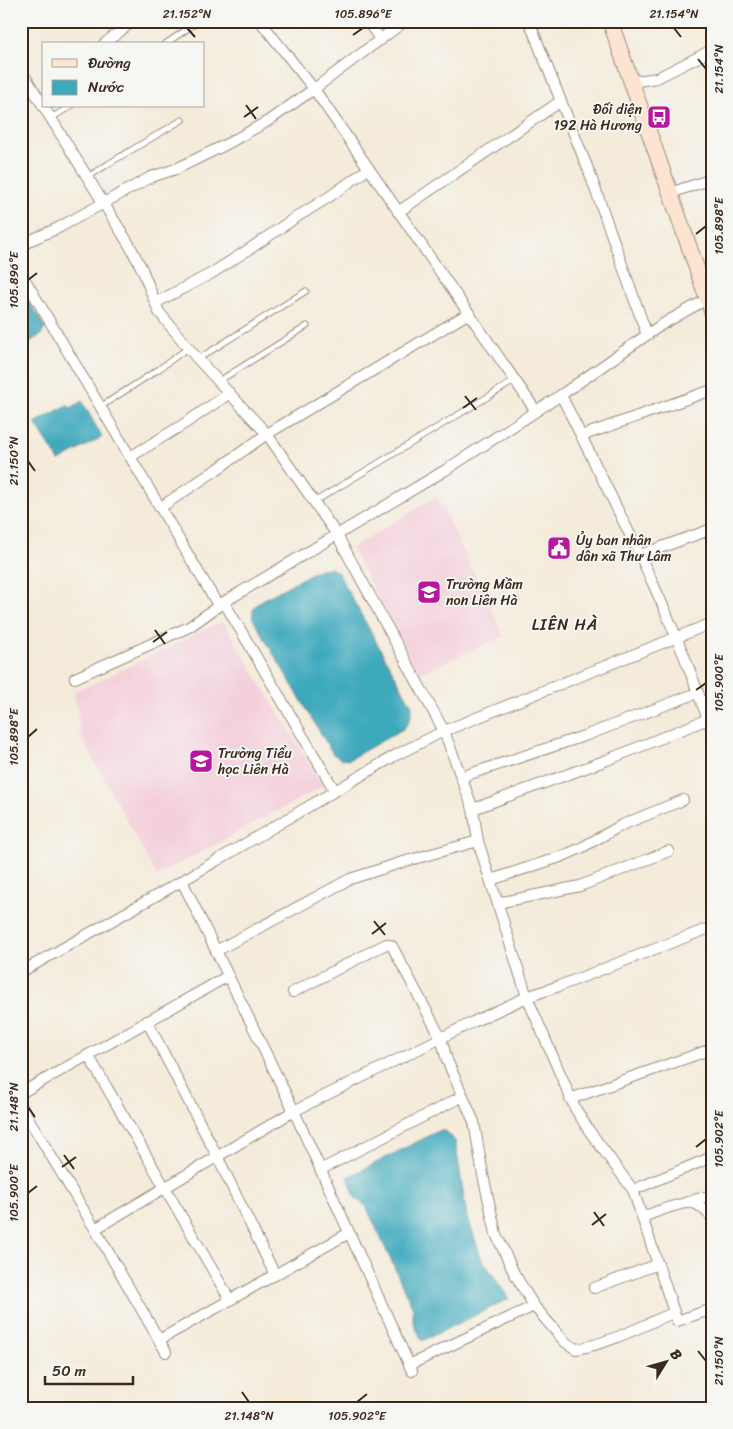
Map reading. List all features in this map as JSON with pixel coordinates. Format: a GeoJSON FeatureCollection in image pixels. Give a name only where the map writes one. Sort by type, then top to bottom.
{"type":"FeatureCollection","features":[{"type":"Feature","properties":{"kind":"main road"},"geometry":{"type":"LineString","coordinates":[[610,21],[709,306]]}},
{"type":"Feature","properties":{"kind":"street"},"geometry":{"type":"LineString","coordinates":[[107,42],[133,21]]}},
{"type":"Feature","properties":{"kind":"street"},"geometry":{"type":"LineString","coordinates":[[260,21],[314,89],[536,411]]}},
{"type":"Feature","properties":{"kind":"street"},"geometry":{"type":"LineString","coordinates":[[367,21],[380,40]]}},
{"type":"Feature","properties":{"kind":"street"},"geometry":{"type":"LineString","coordinates":[[21,246],[151,178],[227,144],[268,121],[405,21]]}},
{"type":"Feature","properties":{"kind":"street"},"geometry":{"type":"LineString","coordinates":[[529,21],[590,174],[647,335]]}},
{"type":"Feature","properties":{"kind":"street"},"geometry":{"type":"LineString","coordinates":[[630,82],[657,78],[712,50]]}},
{"type":"Feature","properties":{"kind":"street"},"geometry":{"type":"LineString","coordinates":[[21,70],[42,104]]}},
{"type":"Feature","properties":{"kind":"street"},"geometry":{"type":"LineString","coordinates":[[398,212],[561,101]]}},
{"type":"Feature","properties":{"kind":"street"},"geometry":{"type":"LineString","coordinates":[[45,108],[104,202],[142,269],[159,312],[198,360],[267,434],[337,535],[444,731],[473,809],[478,841],[527,997],[570,1099],[588,1130],[633,1190],[677,1321],[712,1309]]}},
{"type":"Feature","properties":{"kind":"street"},"geometry":{"type":"LineString","coordinates":[[155,303],[212,273],[329,197],[368,169]]}},
{"type":"Feature","properties":{"kind":"street"},"geometry":{"type":"LineString","coordinates":[[670,193],[712,179]]}},
{"type":"Feature","properties":{"kind":"street"},"geometry":{"type":"LineString","coordinates":[[21,273],[160,507],[221,603],[335,791]]}},
{"type":"Feature","properties":{"kind":"street"},"geometry":{"type":"LineString","coordinates":[[75,678],[188,626],[221,603],[444,471],[561,395],[661,325],[709,306]]}},
{"type":"Feature","properties":{"kind":"street"},"geometry":{"type":"LineString","coordinates":[[160,507],[267,434],[469,313]]}},
{"type":"Feature","properties":{"kind":"street"},"geometry":{"type":"LineString","coordinates":[[581,436],[712,390]]}},
{"type":"Feature","properties":{"kind":"street"},"geometry":{"type":"LineString","coordinates":[[130,456],[184,424],[230,393]]}},
{"type":"Feature","properties":{"kind":"street"},"geometry":{"type":"LineString","coordinates":[[561,395],[640,555],[676,636],[712,730]]}},
{"type":"Feature","properties":{"kind":"street"},"geometry":{"type":"LineString","coordinates":[[640,555],[712,529]]}},
{"type":"Feature","properties":{"kind":"street"},"geometry":{"type":"LineString","coordinates":[[21,972],[182,881],[396,755],[444,731],[712,623]]}},
{"type":"Feature","properties":{"kind":"street"},"geometry":{"type":"LineString","coordinates":[[461,777],[587,735],[697,693]]}},
{"type":"Feature","properties":{"kind":"street"},"geometry":{"type":"LineString","coordinates":[[473,809],[607,760],[708,719]]}},
{"type":"Feature","properties":{"kind":"street"},"geometry":{"type":"LineString","coordinates":[[491,880],[569,853],[622,825],[683,800]]}},
{"type":"Feature","properties":{"kind":"street"},"geometry":{"type":"LineString","coordinates":[[216,951],[350,879],[478,841]]}},
{"type":"Feature","properties":{"kind":"street"},"geometry":{"type":"LineString","coordinates":[[498,904],[580,886],[669,851]]}},
{"type":"Feature","properties":{"kind":"street"},"geometry":{"type":"LineString","coordinates":[[182,881],[294,1111],[411,1368],[534,1306]]}},
{"type":"Feature","properties":{"kind":"street"},"geometry":{"type":"LineString","coordinates":[[95,1229],[294,1111],[441,1038],[527,997],[712,927]]}},
{"type":"Feature","properties":{"kind":"street"},"geometry":{"type":"LineString","coordinates":[[293,992],[389,944],[441,1038],[447,1060],[474,1122],[496,1234],[514,1273],[534,1306],[565,1342],[576,1349],[592,1346],[621,1336],[673,1312]]}},
{"type":"Feature","properties":{"kind":"street"},"geometry":{"type":"LineString","coordinates":[[21,1093],[228,976]]}},
{"type":"Feature","properties":{"kind":"street"},"geometry":{"type":"LineString","coordinates":[[147,1021],[217,1156],[275,1275]]}},
{"type":"Feature","properties":{"kind":"street"},"geometry":{"type":"LineString","coordinates":[[570,1099],[712,1049]]}},
{"type":"Feature","properties":{"kind":"street"},"geometry":{"type":"LineString","coordinates":[[88,1054],[230,1300]]}},
{"type":"Feature","properties":{"kind":"street"},"geometry":{"type":"LineString","coordinates":[[320,1170],[463,1096]]}},
{"type":"Feature","properties":{"kind":"street"},"geometry":{"type":"LineString","coordinates":[[21,1106],[166,1352]]}},
{"type":"Feature","properties":{"kind":"street"},"geometry":{"type":"LineString","coordinates":[[633,1190],[712,1157]]}},
{"type":"Feature","properties":{"kind":"street"},"geometry":{"type":"LineString","coordinates":[[643,1217],[712,1195]]}},
{"type":"Feature","properties":{"kind":"street"},"geometry":{"type":"LineString","coordinates":[[684,1204],[692,1203],[700,1206],[712,1218]]}},
{"type":"Feature","properties":{"kind":"street"},"geometry":{"type":"LineString","coordinates":[[159,1340],[350,1233]]}},
{"type":"Feature","properties":{"kind":"street"},"geometry":{"type":"LineString","coordinates":[[594,1288],[658,1264]]}},
{"type":"Feature","properties":{"kind":"lane"},"geometry":{"type":"LineString","coordinates":[[168,42],[199,21]]}},
{"type":"Feature","properties":{"kind":"lane"},"geometry":{"type":"LineString","coordinates":[[51,118],[68,108]]}},
{"type":"Feature","properties":{"kind":"lane"},"geometry":{"type":"LineString","coordinates":[[88,178],[182,120]]}},
{"type":"Feature","properties":{"kind":"lane"},"geometry":{"type":"LineString","coordinates":[[198,360],[306,291]]}},
{"type":"Feature","properties":{"kind":"lane"},"geometry":{"type":"LineString","coordinates":[[218,381],[307,326]]}},
{"type":"Feature","properties":{"kind":"lane"},"geometry":{"type":"LineString","coordinates":[[100,406],[159,369],[188,348]]}},
{"type":"Feature","properties":{"kind":"lane"},"geometry":{"type":"LineString","coordinates":[[314,502],[514,380]]}},
{"type":"Feature","properties":{"kind":"shaded area","name":"Trường Mầm non Liên Hà"},"geometry":{"type":"Polygon","coordinates":[[[437,496],[504,636],[419,674],[351,548],[437,496]]]}},
{"type":"Feature","properties":{"kind":"shaded area","name":"Trường Tiểu học Liên Hà"},"geometry":{"type":"Polygon","coordinates":[[[223,621],[323,786],[157,876],[81,736],[74,691],[97,682],[223,621]]]}},
{"type":"Feature","properties":{"kind":"water"},"geometry":{"type":"Polygon","coordinates":[[[21,286],[45,328],[41,335],[21,347],[21,286]]]}},
{"type":"Feature","properties":{"kind":"water"},"geometry":{"type":"Polygon","coordinates":[[[82,401],[102,437],[59,461],[35,423],[67,405],[71,408],[82,401]]]}},
{"type":"Feature","properties":{"kind":"water"},"geometry":{"type":"Polygon","coordinates":[[[331,568],[338,573],[412,706],[410,719],[403,729],[348,760],[341,759],[333,754],[253,619],[253,610],[259,602],[319,569],[331,568]]]}},
{"type":"Feature","properties":{"kind":"water"},"geometry":{"type":"Polygon","coordinates":[[[440,1130],[447,1132],[455,1141],[467,1215],[481,1257],[509,1299],[422,1341],[413,1321],[413,1308],[366,1206],[355,1198],[348,1177],[440,1130]]]}},
{"type":"Feature","properties":{"kind":"place","name":"Đối diện 192 Hà Hương"},"geometry":{"type":"Point","coordinates":[659,117]}},
{"type":"Feature","properties":{"kind":"place","name":"Ủy ban nhân dân xã Thư Lâm"},"geometry":{"type":"Point","coordinates":[559,548]}},
{"type":"Feature","properties":{"kind":"place","name":"Trường Mầm non Liên Hà"},"geometry":{"type":"Point","coordinates":[429,592]}},
{"type":"Feature","properties":{"kind":"place","name":"Trường Tiểu học Liên Hà"},"geometry":{"type":"Point","coordinates":[201,761]}},
{"type":"Feature","properties":{"kind":"district","name":"LIÊN HÀ"},"geometry":{"type":"Point","coordinates":[565,624]}}]}
